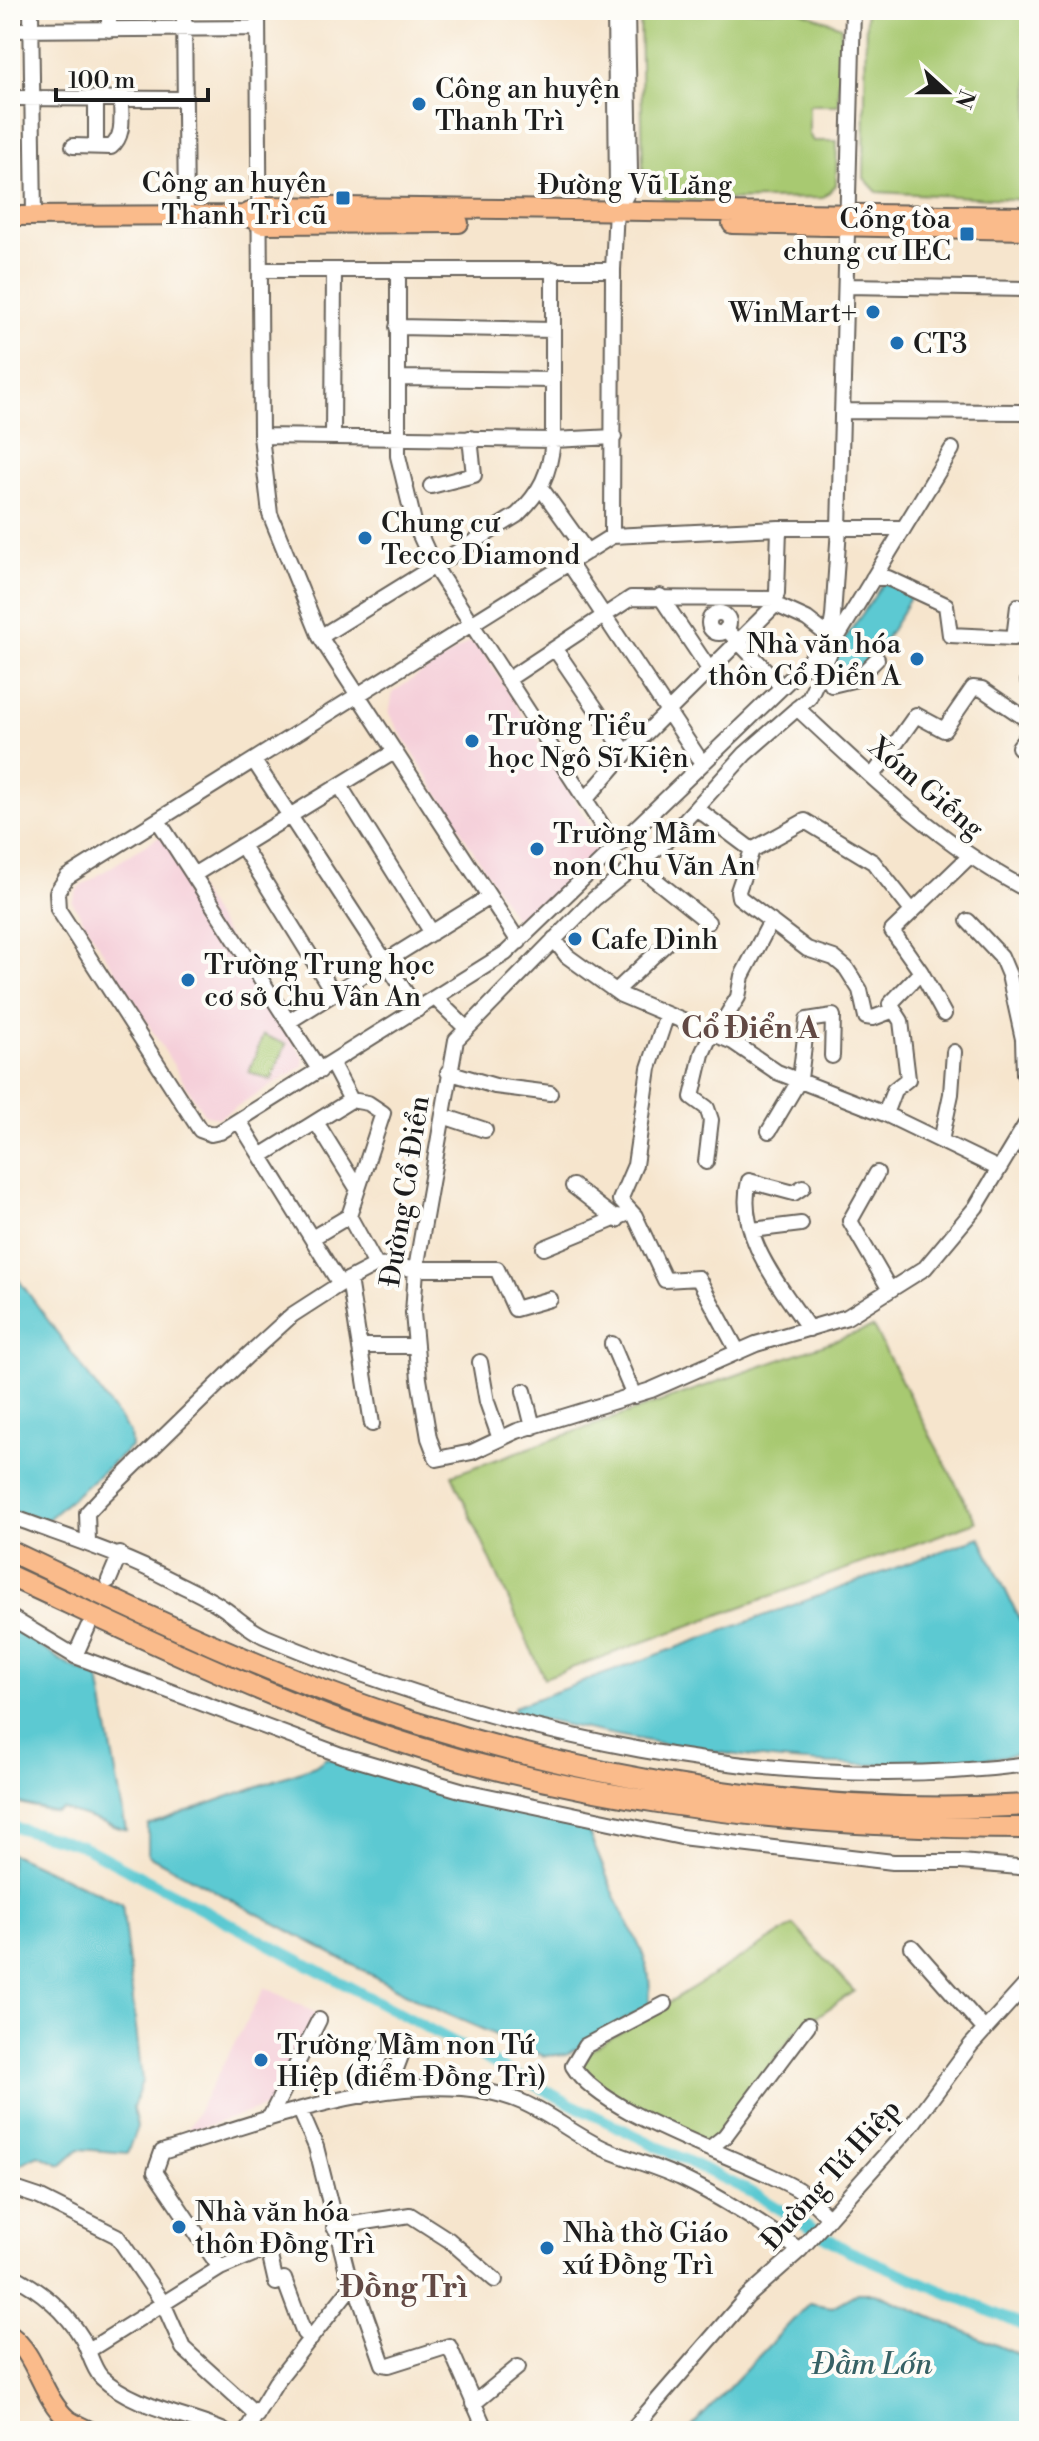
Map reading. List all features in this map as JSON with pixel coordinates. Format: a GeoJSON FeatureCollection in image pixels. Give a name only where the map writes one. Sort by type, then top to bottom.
{"type":"FeatureCollection","features":[{"type":"Feature","properties":{"kind":"highway"},"geometry":{"type":"LineString","coordinates":[[10,1551],[334,1694],[504,1749],[662,1782],[792,1799],[937,1806],[1029,1805]]}},
{"type":"Feature","properties":{"kind":"highway"},"geometry":{"type":"LineString","coordinates":[[10,1576],[324,1715],[493,1769],[640,1801],[760,1818],[896,1827],[1029,1828]]}},
{"type":"Feature","properties":{"kind":"main road","name":"Đường Vũ Lăng"},"geometry":{"type":"LineString","coordinates":[[10,216],[1029,216]]}},
{"type":"Feature","properties":{"kind":"main road","name":"Đường Vũ Lăng"},"geometry":{"type":"LineString","coordinates":[[847,218],[1029,230]]}},
{"type":"Feature","properties":{"kind":"main road"},"geometry":{"type":"LineString","coordinates":[[10,2335],[21,2343],[49,2396],[67,2419],[90,2431]]}},
{"type":"Feature","properties":{"kind":"street"},"geometry":{"type":"LineString","coordinates":[[31,10],[34,215]]}},
{"type":"Feature","properties":{"kind":"street"},"geometry":{"type":"LineString","coordinates":[[109,10],[109,30]]}},
{"type":"Feature","properties":{"kind":"street"},"geometry":{"type":"LineString","coordinates":[[184,10],[186,216]]}},
{"type":"Feature","properties":{"kind":"street"},"geometry":{"type":"LineString","coordinates":[[258,10],[262,215],[261,436],[270,514],[320,637],[519,942]]}},
{"type":"Feature","properties":{"kind":"street"},"geometry":{"type":"LineString","coordinates":[[612,536],[613,270],[623,21],[615,10]]}},
{"type":"Feature","properties":{"kind":"street"},"geometry":{"type":"LineString","coordinates":[[853,10],[839,528],[832,638],[519,942],[326,1068],[239,1121],[211,1134],[200,1130],[58,909],[57,892],[67,877],[612,536],[779,528],[839,528],[903,528]]}},
{"type":"Feature","properties":{"kind":"street"},"geometry":{"type":"LineString","coordinates":[[10,30],[258,28]]}},
{"type":"Feature","properties":{"kind":"street"},"geometry":{"type":"LineString","coordinates":[[10,98],[184,99]]}},
{"type":"Feature","properties":{"kind":"street"},"geometry":{"type":"LineString","coordinates":[[96,99],[96,147]]}},
{"type":"Feature","properties":{"kind":"street"},"geometry":{"type":"LineString","coordinates":[[73,146],[111,147],[119,138],[121,99]]}},
{"type":"Feature","properties":{"kind":"street"},"geometry":{"type":"LineString","coordinates":[[320,637],[517,515],[541,488],[550,463],[553,440],[553,269]]}},
{"type":"Feature","properties":{"kind":"street"},"geometry":{"type":"LineString","coordinates":[[260,270],[613,270]]}},
{"type":"Feature","properties":{"kind":"street"},"geometry":{"type":"LineString","coordinates":[[333,437],[334,270]]}},
{"type":"Feature","properties":{"kind":"street"},"geometry":{"type":"LineString","coordinates":[[398,271],[398,437],[403,487],[414,522],[434,566],[616,847]]}},
{"type":"Feature","properties":{"kind":"street"},"geometry":{"type":"LineString","coordinates":[[846,286],[1029,289]]}},
{"type":"Feature","properties":{"kind":"street"},"geometry":{"type":"LineString","coordinates":[[397,327],[553,330]]}},
{"type":"Feature","properties":{"kind":"street"},"geometry":{"type":"LineString","coordinates":[[399,378],[553,380]]}},
{"type":"Feature","properties":{"kind":"street"},"geometry":{"type":"LineString","coordinates":[[842,411],[1029,412]]}},
{"type":"Feature","properties":{"kind":"street"},"geometry":{"type":"LineString","coordinates":[[261,436],[553,440],[614,437]]}},
{"type":"Feature","properties":{"kind":"street"},"geometry":{"type":"LineString","coordinates":[[431,486],[474,475],[470,438]]}},
{"type":"Feature","properties":{"kind":"street","name":"Đường Cổ Điển"},"geometry":{"type":"LineString","coordinates":[[952,449],[873,578],[832,638],[809,698],[745,754],[655,850],[594,899],[456,1040],[416,1269],[413,1313],[429,1438],[437,1459],[472,1452],[533,1427],[634,1396],[738,1352],[847,1317],[925,1268],[976,1207],[1029,1119]]}},
{"type":"Feature","properties":{"kind":"street"},"geometry":{"type":"LineString","coordinates":[[541,488],[587,552]]}},
{"type":"Feature","properties":{"kind":"street"},"geometry":{"type":"LineString","coordinates":[[586,799],[626,753],[764,620],[775,602],[779,528]]}},
{"type":"Feature","properties":{"kind":"street"},"geometry":{"type":"LineString","coordinates":[[569,563],[667,715],[702,763]]}},
{"type":"Feature","properties":{"kind":"street"},"geometry":{"type":"LineString","coordinates":[[873,578],[888,578],[946,605],[950,635],[1014,638],[1018,606]]}},
{"type":"Feature","properties":{"kind":"street"},"geometry":{"type":"LineString","coordinates":[[660,596],[711,672]]}},
{"type":"Feature","properties":{"kind":"street"},"geometry":{"type":"LineString","coordinates":[[507,680],[631,598],[719,596],[775,602],[832,638]]}},
{"type":"Feature","properties":{"kind":"street"},"geometry":{"type":"LineString","coordinates":[[718,613],[719,596]]}},
{"type":"Feature","properties":{"kind":"street"},"geometry":{"type":"LineString","coordinates":[[710,628],[710,618],[718,613]]}},
{"type":"Feature","properties":{"kind":"street"},"geometry":{"type":"LineString","coordinates":[[718,613],[728,620],[726,629]]}},
{"type":"Feature","properties":{"kind":"street"},"geometry":{"type":"LineString","coordinates":[[689,639],[710,628]]}},
{"type":"Feature","properties":{"kind":"street"},"geometry":{"type":"LineString","coordinates":[[710,628],[716,632],[726,629]]}},
{"type":"Feature","properties":{"kind":"street"},"geometry":{"type":"LineString","coordinates":[[726,629],[782,687]]}},
{"type":"Feature","properties":{"kind":"street"},"geometry":{"type":"LineString","coordinates":[[555,649],[626,753]]}},
{"type":"Feature","properties":{"kind":"street"},"geometry":{"type":"LineString","coordinates":[[822,669],[832,685],[857,679],[877,659]]}},
{"type":"Feature","properties":{"kind":"street"},"geometry":{"type":"LineString","coordinates":[[872,777],[916,715],[944,730],[973,688],[982,689],[1029,721]]}},
{"type":"Feature","properties":{"kind":"street","name":"Xóm Giếng"},"geometry":{"type":"LineString","coordinates":[[797,708],[872,777],[969,857],[1020,886],[1029,876]]}},
{"type":"Feature","properties":{"kind":"street"},"geometry":{"type":"LineString","coordinates":[[1029,734],[1019,747],[1029,756]]}},
{"type":"Feature","properties":{"kind":"street"},"geometry":{"type":"LineString","coordinates":[[195,874],[394,752]]}},
{"type":"Feature","properties":{"kind":"street"},"geometry":{"type":"LineString","coordinates":[[254,761],[417,1010]]}},
{"type":"Feature","properties":{"kind":"street"},"geometry":{"type":"LineString","coordinates":[[340,786],[432,933]]}},
{"type":"Feature","properties":{"kind":"street"},"geometry":{"type":"LineString","coordinates":[[696,808],[752,850]]}},
{"type":"Feature","properties":{"kind":"street"},"geometry":{"type":"LineString","coordinates":[[894,1010],[866,1017],[860,990],[846,968],[834,958],[807,949],[739,897],[752,850],[805,821],[873,862],[912,911]]}},
{"type":"Feature","properties":{"kind":"street"},"geometry":{"type":"LineString","coordinates":[[159,822],[288,1022],[351,1100],[368,1103],[383,1113],[384,1118],[349,1216],[312,1238]]}},
{"type":"Feature","properties":{"kind":"street"},"geometry":{"type":"LineString","coordinates":[[634,829],[655,850]]}},
{"type":"Feature","properties":{"kind":"street"},"geometry":{"type":"LineString","coordinates":[[243,847],[334,994]]}},
{"type":"Feature","properties":{"kind":"street"},"geometry":{"type":"LineString","coordinates":[[944,1014],[921,972],[892,931],[969,857]]}},
{"type":"Feature","properties":{"kind":"street"},"geometry":{"type":"LineString","coordinates":[[637,865],[708,922]]}},
{"type":"Feature","properties":{"kind":"street"},"geometry":{"type":"LineString","coordinates":[[288,1022],[489,897]]}},
{"type":"Feature","properties":{"kind":"street"},"geometry":{"type":"LineString","coordinates":[[706,1162],[711,1120],[707,1108],[692,1097],[702,1054],[738,997],[742,976],[771,921]]}},
{"type":"Feature","properties":{"kind":"street"},"geometry":{"type":"LineString","coordinates":[[968,921],[1001,956],[1009,975],[1023,1039],[1024,1074],[1029,1085]]}},
{"type":"Feature","properties":{"kind":"street"},"geometry":{"type":"LineString","coordinates":[[616,991],[673,937]]}},
{"type":"Feature","properties":{"kind":"street"},"geometry":{"type":"LineString","coordinates":[[554,939],[567,956],[616,991],[666,1017],[733,1042],[777,1072],[885,1114],[999,1169]]}},
{"type":"Feature","properties":{"kind":"street"},"geometry":{"type":"LineString","coordinates":[[885,1114],[894,1090],[908,1079],[901,1021],[890,1004],[893,997],[921,972]]}},
{"type":"Feature","properties":{"kind":"street"},"geometry":{"type":"LineString","coordinates":[[435,998],[467,1029]]}},
{"type":"Feature","properties":{"kind":"street"},"geometry":{"type":"LineString","coordinates":[[769,1131],[800,1079],[807,1020],[833,1016],[832,1056]]}},
{"type":"Feature","properties":{"kind":"street"},"geometry":{"type":"LineString","coordinates":[[623,1217],[620,1200],[635,1165],[649,1068],[666,1017]]}},
{"type":"Feature","properties":{"kind":"street"},"geometry":{"type":"LineString","coordinates":[[941,1141],[951,1094],[954,1052]]}},
{"type":"Feature","properties":{"kind":"street"},"geometry":{"type":"LineString","coordinates":[[448,1072],[495,1086],[550,1093]]}},
{"type":"Feature","properties":{"kind":"street"},"geometry":{"type":"LineString","coordinates":[[261,1156],[351,1100]]}},
{"type":"Feature","properties":{"kind":"street"},"geometry":{"type":"LineString","coordinates":[[443,1116],[485,1130]]}},
{"type":"Feature","properties":{"kind":"street"},"geometry":{"type":"LineString","coordinates":[[239,1121],[312,1238],[344,1281],[361,1346],[372,1424]]}},
{"type":"Feature","properties":{"kind":"street"},"geometry":{"type":"LineString","coordinates":[[316,1122],[357,1188]]}},
{"type":"Feature","properties":{"kind":"street"},"geometry":{"type":"LineString","coordinates":[[877,1173],[850,1221],[890,1290]]}},
{"type":"Feature","properties":{"kind":"street"},"geometry":{"type":"LineString","coordinates":[[803,1187],[794,1193],[749,1181],[746,1191],[755,1245],[809,1329]]}},
{"type":"Feature","properties":{"kind":"street"},"geometry":{"type":"LineString","coordinates":[[573,1186],[623,1217]]}},
{"type":"Feature","properties":{"kind":"street"},"geometry":{"type":"LineString","coordinates":[[349,1216],[376,1265]]}},
{"type":"Feature","properties":{"kind":"street"},"geometry":{"type":"LineString","coordinates":[[544,1248],[623,1217],[635,1216],[665,1280],[698,1278],[738,1352]]}},
{"type":"Feature","properties":{"kind":"street"},"geometry":{"type":"LineString","coordinates":[[752,1230],[801,1224]]}},
{"type":"Feature","properties":{"kind":"street"},"geometry":{"type":"LineString","coordinates":[[88,1541],[87,1513],[101,1498],[292,1315],[344,1281],[376,1265],[416,1269],[497,1269],[515,1309],[550,1299]]}},
{"type":"Feature","properties":{"kind":"street"},"geometry":{"type":"LineString","coordinates":[[612,1344],[634,1396]]}},
{"type":"Feature","properties":{"kind":"street"},"geometry":{"type":"LineString","coordinates":[[361,1346],[416,1346]]}},
{"type":"Feature","properties":{"kind":"street"},"geometry":{"type":"LineString","coordinates":[[480,1362],[487,1402],[500,1439]]}},
{"type":"Feature","properties":{"kind":"street"},"geometry":{"type":"LineString","coordinates":[[524,1391],[533,1427]]}},
{"type":"Feature","properties":{"kind":"street"},"geometry":{"type":"LineString","coordinates":[[10,1516],[120,1554],[223,1607],[261,1635],[289,1647],[373,1680],[472,1711],[690,1758],[878,1772],[980,1771],[1029,1764]]}},
{"type":"Feature","properties":{"kind":"street"},"geometry":{"type":"LineString","coordinates":[[109,1580],[120,1554]]}},
{"type":"Feature","properties":{"kind":"street"},"geometry":{"type":"LineString","coordinates":[[10,1617],[75,1656],[341,1755],[464,1791],[681,1837],[893,1862],[961,1862],[1029,1868]]}},
{"type":"Feature","properties":{"kind":"street"},"geometry":{"type":"LineString","coordinates":[[75,1656],[88,1627]]}},
{"type":"Feature","properties":{"kind":"street"},"geometry":{"type":"LineString","coordinates":[[912,1947],[985,2030]]}},
{"type":"Feature","properties":{"kind":"street","name":"Đường Tứ Hiệp"},"geometry":{"type":"LineString","coordinates":[[631,2431],[747,2297],[803,2248],[911,2126],[985,2030],[1029,1981]]}},
{"type":"Feature","properties":{"kind":"street"},"geometry":{"type":"LineString","coordinates":[[665,2004],[585,2046],[573,2066],[580,2077],[610,2100],[798,2190],[825,2222]]}},
{"type":"Feature","properties":{"kind":"street"},"geometry":{"type":"LineString","coordinates":[[269,2119],[319,2020]]}},
{"type":"Feature","properties":{"kind":"street"},"geometry":{"type":"LineString","coordinates":[[710,2148],[725,2136],[808,2025]]}},
{"type":"Feature","properties":{"kind":"street"},"geometry":{"type":"LineString","coordinates":[[388,2090],[405,2045]]}},
{"type":"Feature","properties":{"kind":"street"},"geometry":{"type":"LineString","coordinates":[[362,2096],[383,2048]]}},
{"type":"Feature","properties":{"kind":"street"},"geometry":{"type":"LineString","coordinates":[[220,2268],[155,2172],[162,2152],[300,2110],[388,2090],[471,2088],[523,2102],[608,2151],[678,2177],[726,2201],[803,2248]]}},
{"type":"Feature","properties":{"kind":"street"},"geometry":{"type":"LineString","coordinates":[[300,2110],[316,2147],[351,2287],[358,2293],[383,2364],[389,2365],[449,2346],[486,2431]]}},
{"type":"Feature","properties":{"kind":"street"},"geometry":{"type":"LineString","coordinates":[[12,2188],[39,2197],[117,2236],[163,2303],[183,2348],[257,2415]]}},
{"type":"Feature","properties":{"kind":"street"},"geometry":{"type":"LineString","coordinates":[[334,2227],[410,2215],[449,2240],[495,2280]]}},
{"type":"Feature","properties":{"kind":"street"},"geometry":{"type":"LineString","coordinates":[[89,2350],[220,2268],[268,2248],[276,2283],[284,2279],[304,2333],[311,2339]]}},
{"type":"Feature","properties":{"kind":"street"},"geometry":{"type":"LineString","coordinates":[[10,2274],[38,2289],[80,2334],[97,2373],[113,2387],[224,2431]]}},
{"type":"Feature","properties":{"kind":"street"},"geometry":{"type":"LineString","coordinates":[[246,2431],[276,2382],[351,2287]]}},
{"type":"Feature","properties":{"kind":"street"},"geometry":{"type":"LineString","coordinates":[[473,2404],[518,2367]]}},
{"type":"Feature","properties":{"kind":"shaded area"},"geometry":{"type":"Polygon","coordinates":[[[469,642],[480,646],[602,845],[601,852],[526,922],[517,922],[389,714],[393,692],[469,642]]]}},
{"type":"Feature","properties":{"kind":"shaded area","name":"Trường Trung học cơ sở Chu Vân An"},"geometry":{"type":"Polygon","coordinates":[[[158,837],[167,840],[304,1058],[303,1066],[218,1118],[204,1114],[72,902],[78,888],[158,837]]]}},
{"type":"Feature","properties":{"kind":"shaded area","name":"Trường Mầm non Tứ Hiệp (điểm Đồng Trì)"},"geometry":{"type":"Polygon","coordinates":[[[265,1987],[321,2016],[273,2104],[186,2133],[265,1987]]]}},
{"type":"Feature","properties":{"kind":"green space"},"geometry":{"type":"Polygon","coordinates":[[[640,10],[797,10],[841,26],[838,105],[809,105],[809,134],[813,141],[837,141],[836,185],[823,198],[666,201],[643,176],[640,10]]]}},
{"type":"Feature","properties":{"kind":"green space"},"geometry":{"type":"Polygon","coordinates":[[[866,10],[1029,10],[1029,200],[877,192],[864,178],[866,10]]]}},
{"type":"Feature","properties":{"kind":"green space"},"geometry":{"type":"Polygon","coordinates":[[[263,1035],[286,1044],[271,1080],[249,1072],[263,1035]]]}},
{"type":"Feature","properties":{"kind":"green space"},"geometry":{"type":"Polygon","coordinates":[[[873,1327],[976,1522],[544,1678],[452,1475],[873,1327]]]}},
{"type":"Feature","properties":{"kind":"green space"},"geometry":{"type":"Polygon","coordinates":[[[794,1925],[854,1991],[796,2031],[724,2129],[707,2143],[588,2081],[577,2066],[587,2053],[794,1925]]]}},
{"type":"Feature","properties":{"kind":"water"},"geometry":{"type":"Polygon","coordinates":[[[883,583],[913,593],[874,654],[864,665],[842,675],[833,660],[883,583]]]}},
{"type":"Feature","properties":{"kind":"water"},"geometry":{"type":"Polygon","coordinates":[[[10,1268],[130,1433],[131,1447],[47,1520],[10,1511],[10,1268]]]}},
{"type":"Feature","properties":{"kind":"water"},"geometry":{"type":"Polygon","coordinates":[[[980,1537],[1029,1639],[1029,1752],[964,1761],[900,1765],[835,1764],[705,1751],[514,1714],[514,1707],[980,1537]]]}},
{"type":"Feature","properties":{"kind":"water"},"geometry":{"type":"Polygon","coordinates":[[[10,1627],[70,1666],[99,1678],[126,1830],[62,1809],[56,1812],[10,1801],[10,1627]]]}},
{"type":"Feature","properties":{"kind":"water"},"geometry":{"type":"Polygon","coordinates":[[[326,1758],[442,1795],[587,1829],[642,1952],[649,1976],[649,2005],[567,2054],[544,2056],[429,2006],[148,1855],[148,1825],[315,1766],[326,1758]]]}},
{"type":"Feature","properties":{"kind":"water"},"geometry":{"type":"Polygon","coordinates":[[[10,1853],[122,1904],[142,2081],[133,2108],[137,2127],[127,2153],[79,2149],[61,2165],[38,2155],[10,2169],[10,1853]]]}},
{"type":"Feature","properties":{"kind":"water","name":"Đầm Lớn"},"geometry":{"type":"Polygon","coordinates":[[[857,2293],[875,2293],[1029,2359],[1029,2431],[688,2431],[809,2303],[832,2307],[857,2293]]]}},
{"type":"Feature","properties":{"kind":"waterway"},"geometry":{"type":"LineString","coordinates":[[10,1826],[81,1845],[575,2106],[755,2194],[847,2250],[1029,2328]]}},
{"type":"Feature","properties":{"kind":"place","name":"Công an huyện Thanh Trì"},"geometry":{"type":"Point","coordinates":[419,104]}},
{"type":"Feature","properties":{"kind":"place","name":"Công an huyên Thanh Trì cũ"},"geometry":{"type":"Point","coordinates":[343,198]}},
{"type":"Feature","properties":{"kind":"place","name":"Cổng tòa chung cư IEC"},"geometry":{"type":"Point","coordinates":[967,234]}},
{"type":"Feature","properties":{"kind":"place","name":"WinMart+"},"geometry":{"type":"Point","coordinates":[873,312]}},
{"type":"Feature","properties":{"kind":"place","name":"CT3"},"geometry":{"type":"Point","coordinates":[897,343]}},
{"type":"Feature","properties":{"kind":"place","name":"Chung cư Tecco Diamond"},"geometry":{"type":"Point","coordinates":[365,538]}},
{"type":"Feature","properties":{"kind":"place","name":"Nhà văn hóa thôn Cổ Điển A"},"geometry":{"type":"Point","coordinates":[917,659]}},
{"type":"Feature","properties":{"kind":"place","name":"Trường Tiểu học Ngô Sĩ Kiện"},"geometry":{"type":"Point","coordinates":[472,741]}},
{"type":"Feature","properties":{"kind":"place","name":"Trường Mầm non Chu Văn An"},"geometry":{"type":"Point","coordinates":[537,849]}},
{"type":"Feature","properties":{"kind":"place","name":"Cafe Dinh"},"geometry":{"type":"Point","coordinates":[575,939]}},
{"type":"Feature","properties":{"kind":"place","name":"Trường Trung học cơ sở Chu Vân An"},"geometry":{"type":"Point","coordinates":[188,980]}},
{"type":"Feature","properties":{"kind":"place","name":"Trường Mầm non Tứ Hiệp (điểm Đồng Trì)"},"geometry":{"type":"Point","coordinates":[261,2060]}},
{"type":"Feature","properties":{"kind":"place","name":"Nhà văn hóa thôn Đồng Trì"},"geometry":{"type":"Point","coordinates":[179,2227]}},
{"type":"Feature","properties":{"kind":"place","name":"Nhà thờ Giáo xứ Đồng Trì"},"geometry":{"type":"Point","coordinates":[547,2248]}},
{"type":"Feature","properties":{"kind":"district","name":"Cổ Điển A"},"geometry":{"type":"Point","coordinates":[750,1028]}},
{"type":"Feature","properties":{"kind":"district","name":"Đồng Trì"},"geometry":{"type":"Point","coordinates":[404,2287]}}]}
